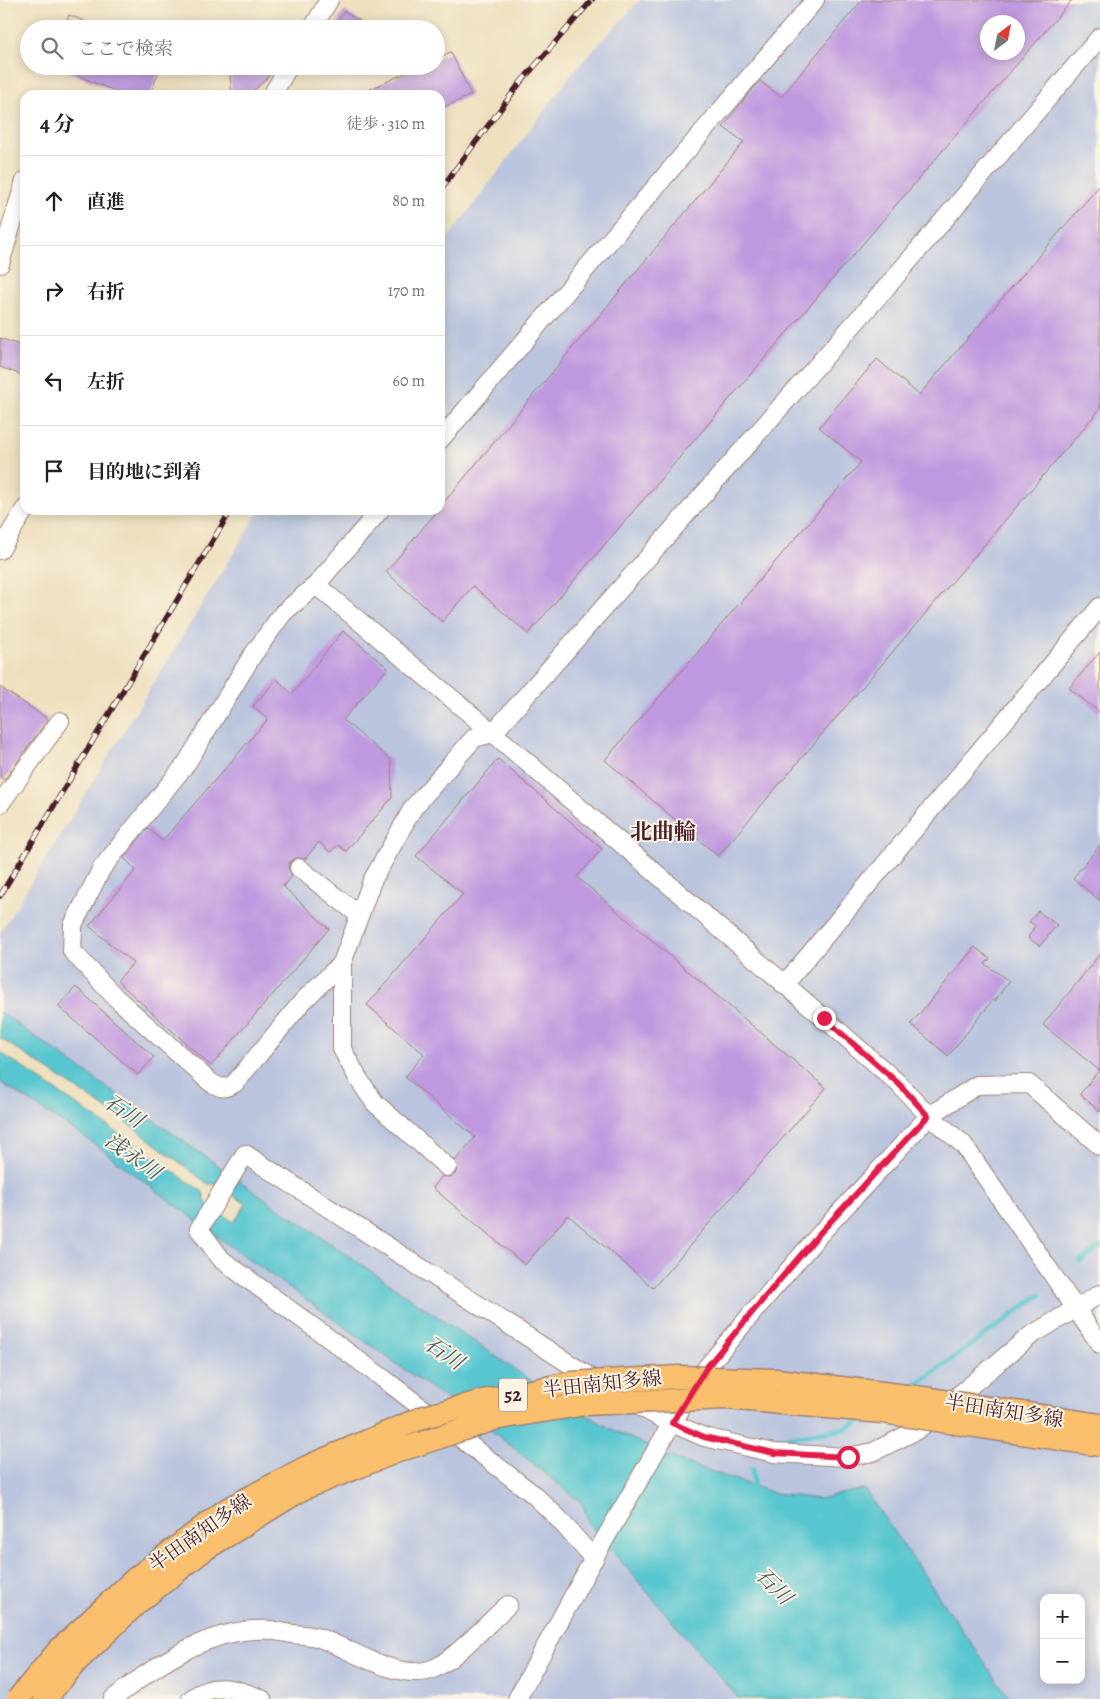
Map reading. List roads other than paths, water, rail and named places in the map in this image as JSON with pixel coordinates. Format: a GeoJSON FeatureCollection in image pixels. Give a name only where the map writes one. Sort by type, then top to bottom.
{"type":"FeatureCollection","features":[{"type":"Feature","properties":{"kind":"main road","name":"半田南知多線"},"geometry":{"type":"LineString","coordinates":[[18,1699],[58,1651],[136,1578],[226,1510],[309,1466],[424,1417],[487,1400],[570,1383],[678,1377],[776,1380],[931,1400],[1100,1425]]}},
{"type":"Feature","properties":{"kind":"main road","name":"半田南知多線"},"geometry":{"type":"LineString","coordinates":[[45,1699],[76,1662],[136,1604],[205,1549],[302,1489],[398,1451],[494,1419],[585,1404],[727,1398],[883,1412],[1100,1445]]}},
{"type":"Feature","properties":{"kind":"street"},"geometry":{"type":"LineString","coordinates":[[318,20],[330,0]]}},
{"type":"Feature","properties":{"kind":"street"},"geometry":{"type":"LineString","coordinates":[[445,434],[815,0]]}},
{"type":"Feature","properties":{"kind":"street"},"geometry":{"type":"LineString","coordinates":[[447,1166],[375,1103],[359,1080],[342,1049],[342,963],[372,881],[413,808],[474,738],[493,733],[890,283],[1100,37]]}},
{"type":"Feature","properties":{"kind":"street"},"geometry":{"type":"LineString","coordinates":[[275,90],[284,75]]}},
{"type":"Feature","properties":{"kind":"street"},"geometry":{"type":"LineString","coordinates":[[0,264],[20,198]]}},
{"type":"Feature","properties":{"kind":"street"},"geometry":{"type":"LineString","coordinates":[[0,550],[21,515]]}},
{"type":"Feature","properties":{"kind":"street"},"geometry":{"type":"LineString","coordinates":[[342,963],[302,1001],[235,1083],[227,1088],[221,1088],[210,1082],[115,997],[72,950],[73,925],[102,868],[186,764],[252,656],[283,613],[316,585],[376,515]]}},
{"type":"Feature","properties":{"kind":"street"},"geometry":{"type":"LineString","coordinates":[[316,585],[493,733],[899,1084],[928,1116],[963,1144],[1100,1344]]}},
{"type":"Feature","properties":{"kind":"street"},"geometry":{"type":"LineString","coordinates":[[784,985],[1100,607]]}},
{"type":"Feature","properties":{"kind":"street"},"geometry":{"type":"LineString","coordinates":[[0,804],[60,721]]}},
{"type":"Feature","properties":{"kind":"street"},"geometry":{"type":"LineString","coordinates":[[299,868],[359,915]]}},
{"type":"Feature","properties":{"kind":"street"},"geometry":{"type":"LineString","coordinates":[[517,1699],[594,1557],[707,1367],[819,1234],[928,1116],[977,1085],[1030,1084],[1100,1146]]}},
{"type":"Feature","properties":{"kind":"street"},"geometry":{"type":"LineString","coordinates":[[594,1557],[533,1494],[388,1382],[222,1260],[199,1229],[245,1154],[585,1376],[671,1425],[704,1437],[774,1453],[848,1457],[873,1452],[917,1430],[1030,1336],[1100,1294]]}},
{"type":"Feature","properties":{"kind":"street"},"geometry":{"type":"LineString","coordinates":[[113,1699],[140,1678],[184,1650],[229,1634],[269,1630],[320,1638],[367,1660],[409,1672],[432,1669],[450,1658],[508,1605]]}},
{"type":"Feature","properties":{"kind":"street"},"geometry":{"type":"LineString","coordinates":[[191,1699],[196,1694],[217,1688],[237,1689],[262,1699]]}},
{"type":"Feature","properties":{"kind":"water"},"geometry":{"type":"Polygon","coordinates":[[[0,1012],[267,1200],[558,1399],[611,1429],[678,1460],[774,1493],[818,1499],[864,1489],[1010,1699],[739,1699],[589,1524],[583,1504],[500,1437],[222,1240],[89,1140],[0,1082],[0,1052],[203,1192],[206,1203],[234,1222],[246,1204],[217,1184],[208,1184],[122,1119],[0,1038],[0,1012]]]}},
{"type":"Feature","properties":{"kind":"waterway"},"geometry":{"type":"LineString","coordinates":[[1080,1262],[1100,1247]]}},
{"type":"Feature","properties":{"kind":"waterway"},"geometry":{"type":"LineString","coordinates":[[911,1389],[1040,1295]]}},
{"type":"Feature","properties":{"kind":"waterway"},"geometry":{"type":"LineString","coordinates":[[766,1441],[845,1429],[863,1418]]}},
{"type":"Feature","properties":{"kind":"waterway"},"geometry":{"type":"LineString","coordinates":[[752,1469],[754,1491]]}},
{"type":"Feature","properties":{"kind":"railway"},"geometry":{"type":"LineString","coordinates":[[445,183],[520,83],[592,0]]}},
{"type":"Feature","properties":{"kind":"railway"},"geometry":{"type":"LineString","coordinates":[[0,896],[228,515]]}},
{"type":"Feature","properties":{"kind":"district","name":"北曲輪"},"geometry":{"type":"Point","coordinates":[663,832]}},
{"type":"Feature","properties":{"kind":"water label","name":"石川"},"geometry":{"type":"Point","coordinates":[124,1111]}},
{"type":"Feature","properties":{"kind":"water label","name":"浅永川"},"geometry":{"type":"Point","coordinates":[133,1156]}},
{"type":"Feature","properties":{"kind":"water label","name":"石川"},"geometry":{"type":"Point","coordinates":[444,1353]}},
{"type":"Feature","properties":{"kind":"water label","name":"石川"},"geometry":{"type":"Point","coordinates":[774,1586]}}]}
